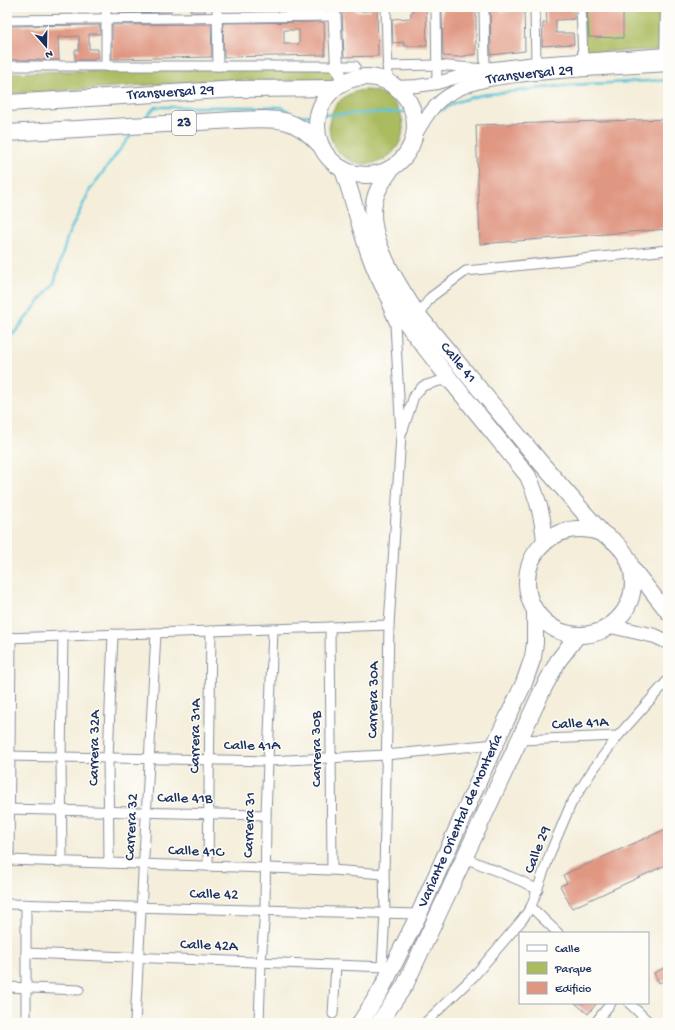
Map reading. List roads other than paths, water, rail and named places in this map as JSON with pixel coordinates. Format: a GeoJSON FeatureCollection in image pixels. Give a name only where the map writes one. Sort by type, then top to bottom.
{"type":"FeatureCollection","features":[{"type":"Feature","properties":{"kind":"highway","name":"23"},"geometry":{"type":"LineString","coordinates":[[362,77],[390,78],[406,96],[412,108],[416,122],[415,136],[412,145],[407,154],[392,168],[376,175],[368,176],[351,174],[329,160],[320,145],[316,129],[320,106],[326,96],[339,85],[362,77]]}},
{"type":"Feature","properties":{"kind":"highway","name":"Transversal 29"},"geometry":{"type":"LineString","coordinates":[[7,103],[238,89],[339,85]]}},
{"type":"Feature","properties":{"kind":"highway","name":"Transversal 29"},"geometry":{"type":"LineString","coordinates":[[7,133],[269,119],[287,121],[311,135],[320,145]]}},
{"type":"Feature","properties":{"kind":"highway","name":"Calle 41"},"geometry":{"type":"LineString","coordinates":[[392,168],[382,183],[373,204],[375,230],[391,272],[418,315],[604,535]]}},
{"type":"Feature","properties":{"kind":"highway","name":"Calle 41"},"geometry":{"type":"LineString","coordinates":[[343,170],[368,250],[386,293],[405,322],[528,476],[538,497],[546,542]]}},
{"type":"Feature","properties":{"kind":"highway"},"geometry":{"type":"LineString","coordinates":[[574,530],[587,530],[604,535],[619,545],[632,567],[634,580],[633,594],[628,606],[621,617],[611,626],[600,632],[577,636],[564,633],[553,628],[542,620],[529,599],[527,586],[528,574],[531,562],[537,551],[546,542],[561,533],[574,530]]}},
{"type":"Feature","properties":{"kind":"highway","name":"Variante Oriental de Montería"},"geometry":{"type":"LineString","coordinates":[[360,1023],[381,990],[387,967],[419,914],[524,683],[533,657],[535,643],[535,610]]}},
{"type":"Feature","properties":{"kind":"highway","name":"Variante Oriental de Montería"},"geometry":{"type":"LineString","coordinates":[[379,1023],[405,985],[543,689],[558,661],[577,636]]}},
{"type":"Feature","properties":{"kind":"main road"},"geometry":{"type":"LineString","coordinates":[[667,7],[667,60]]}},
{"type":"Feature","properties":{"kind":"main road"},"geometry":{"type":"LineString","coordinates":[[334,12],[339,85]]}},
{"type":"Feature","properties":{"kind":"main road","name":"Transversal 29"},"geometry":{"type":"LineString","coordinates":[[390,78],[416,86],[437,83],[485,69],[536,63],[582,59],[667,60]]}},
{"type":"Feature","properties":{"kind":"main road","name":"Transversal 29"},"geometry":{"type":"LineString","coordinates":[[415,136],[426,117],[439,102],[452,92],[470,85],[494,79],[667,60]]}},
{"type":"Feature","properties":{"kind":"main road"},"geometry":{"type":"LineString","coordinates":[[632,567],[668,613]]}},
{"type":"Feature","properties":{"kind":"main road"},"geometry":{"type":"LineString","coordinates":[[611,626],[654,636],[668,642]]}},
{"type":"Feature","properties":{"kind":"street"},"geometry":{"type":"LineString","coordinates":[[106,7],[106,66]]}},
{"type":"Feature","properties":{"kind":"street"},"geometry":{"type":"LineString","coordinates":[[217,7],[218,66]]}},
{"type":"Feature","properties":{"kind":"street"},"geometry":{"type":"LineString","coordinates":[[386,7],[390,78],[437,65],[485,69],[484,7]]}},
{"type":"Feature","properties":{"kind":"street"},"geometry":{"type":"LineString","coordinates":[[436,7],[437,83]]}},
{"type":"Feature","properties":{"kind":"street"},"geometry":{"type":"LineString","coordinates":[[535,7],[536,63]]}},
{"type":"Feature","properties":{"kind":"street"},"geometry":{"type":"LineString","coordinates":[[581,7],[582,59]]}},
{"type":"Feature","properties":{"kind":"street"},"geometry":{"type":"LineString","coordinates":[[7,20],[217,18],[334,12]]}},
{"type":"Feature","properties":{"kind":"street"},"geometry":{"type":"LineString","coordinates":[[7,66],[355,66]]}},
{"type":"Feature","properties":{"kind":"street"},"geometry":{"type":"LineString","coordinates":[[368,250],[370,268],[395,324],[401,435]]}},
{"type":"Feature","properties":{"kind":"street"},"geometry":{"type":"LineString","coordinates":[[418,315],[431,297],[466,271],[668,250]]}},
{"type":"Feature","properties":{"kind":"street"},"geometry":{"type":"LineString","coordinates":[[401,435],[414,396],[423,386],[443,380],[462,394]]}},
{"type":"Feature","properties":{"kind":"street","name":"Carrera 30A"},"geometry":{"type":"LineString","coordinates":[[387,967],[384,874],[389,625],[401,435]]}},
{"type":"Feature","properties":{"kind":"street"},"geometry":{"type":"LineString","coordinates":[[8,860],[9,638],[389,625]]}},
{"type":"Feature","properties":{"kind":"street","name":"Carrera 30B"},"geometry":{"type":"LineString","coordinates":[[330,627],[332,870]]}},
{"type":"Feature","properties":{"kind":"street","name":"Carrera 31"},"geometry":{"type":"LineString","coordinates":[[259,1023],[261,962],[265,910],[264,868],[273,629]]}},
{"type":"Feature","properties":{"kind":"street","name":"Carrera 31A"},"geometry":{"type":"LineString","coordinates":[[208,866],[211,631]]}},
{"type":"Feature","properties":{"kind":"street","name":"Carrera 32"},"geometry":{"type":"LineString","coordinates":[[135,1023],[156,632]]}},
{"type":"Feature","properties":{"kind":"street","name":"Carrera 32A"},"geometry":{"type":"LineString","coordinates":[[109,863],[108,758],[113,634]]}},
{"type":"Feature","properties":{"kind":"street"},"geometry":{"type":"LineString","coordinates":[[62,862],[61,757],[63,636]]}},
{"type":"Feature","properties":{"kind":"street","name":"Calle 29"},"geometry":{"type":"LineString","coordinates":[[425,1023],[474,976],[513,932],[531,907],[551,851],[571,804],[592,771],[618,736],[668,680]]}},
{"type":"Feature","properties":{"kind":"street","name":"Calle 41A"},"geometry":{"type":"LineString","coordinates":[[520,740],[618,736]]}},
{"type":"Feature","properties":{"kind":"street","name":"Calle 41A"},"geometry":{"type":"LineString","coordinates":[[8,756],[268,761],[386,755],[495,744]]}},
{"type":"Feature","properties":{"kind":"street","name":"Calle 41B"},"geometry":{"type":"LineString","coordinates":[[8,809],[266,815]]}},
{"type":"Feature","properties":{"kind":"street"},"geometry":{"type":"LineString","coordinates":[[465,858],[521,881],[538,890]]}},
{"type":"Feature","properties":{"kind":"street","name":"Calle 41C"},"geometry":{"type":"LineString","coordinates":[[8,860],[332,870],[384,874]]}},
{"type":"Feature","properties":{"kind":"street","name":"Calle 42"},"geometry":{"type":"LineString","coordinates":[[7,904],[419,914]]}},
{"type":"Feature","properties":{"kind":"street"},"geometry":{"type":"LineString","coordinates":[[26,904],[26,1023]]}},
{"type":"Feature","properties":{"kind":"street"},"geometry":{"type":"LineString","coordinates":[[531,907],[557,932]]}},
{"type":"Feature","properties":{"kind":"street","name":"Calle 42A"},"geometry":{"type":"LineString","coordinates":[[26,953],[387,967]]}},
{"type":"Feature","properties":{"kind":"street"},"geometry":{"type":"LineString","coordinates":[[333,1014],[336,965]]}},
{"type":"Feature","properties":{"kind":"street"},"geometry":{"type":"LineString","coordinates":[[7,987],[80,990]]}},
{"type":"Feature","properties":{"kind":"street"},"geometry":{"type":"LineString","coordinates":[[595,1023],[610,1004]]}},
{"type":"Feature","properties":{"kind":"street"},"geometry":{"type":"LineString","coordinates":[[630,1004],[650,1023]]}},
{"type":"Feature","properties":{"kind":"waterway"},"geometry":{"type":"LineString","coordinates":[[437,110],[443,110],[456,102],[481,95],[570,85],[668,80]]}},
{"type":"Feature","properties":{"kind":"waterway"},"geometry":{"type":"LineString","coordinates":[[145,118],[155,107],[282,107],[295,116],[426,111]]}},
{"type":"Feature","properties":{"kind":"waterway"},"geometry":{"type":"LineString","coordinates":[[7,342],[54,283],[68,235],[91,188],[134,131]]}}]}
